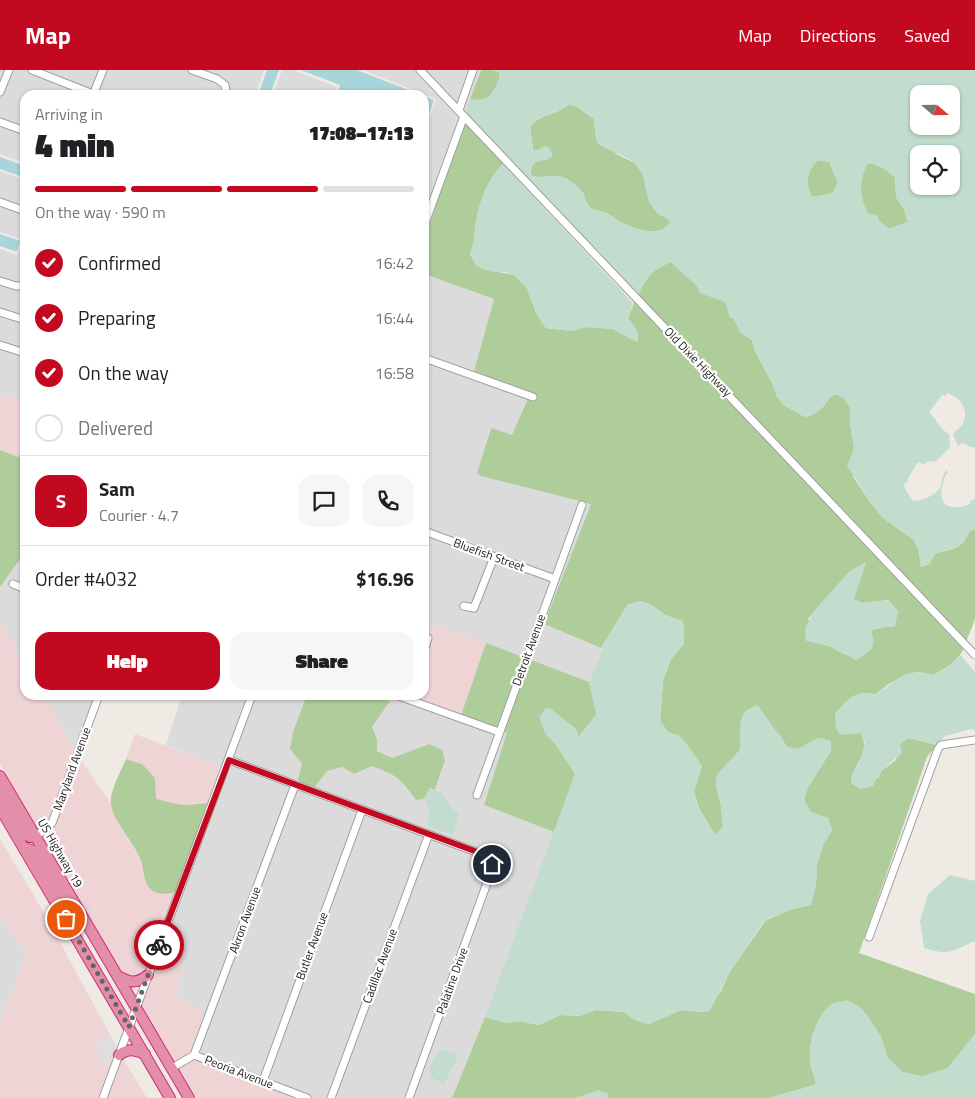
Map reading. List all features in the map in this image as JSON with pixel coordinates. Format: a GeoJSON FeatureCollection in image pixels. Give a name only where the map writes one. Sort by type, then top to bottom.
{"type":"FeatureCollection","features":[{"type":"Feature","properties":{"kind":"highway","name":"US Highway 19"},"geometry":{"type":"LineString","coordinates":[[0,776],[189,1098]]}},
{"type":"Feature","properties":{"kind":"highway"},"geometry":{"type":"LineString","coordinates":[[0,792],[25,834],[30,837],[36,836]]}},
{"type":"Feature","properties":{"kind":"highway"},"geometry":{"type":"LineString","coordinates":[[0,808],[170,1098]]}},
{"type":"Feature","properties":{"kind":"highway"},"geometry":{"type":"LineString","coordinates":[[23,847],[36,852],[63,897],[76,905]]}},
{"type":"Feature","properties":{"kind":"highway"},"geometry":{"type":"LineString","coordinates":[[117,976],[126,981],[133,982],[140,981],[148,975]]}},
{"type":"Feature","properties":{"kind":"highway"},"geometry":{"type":"LineString","coordinates":[[119,1055],[126,1050],[145,1054]]}},
{"type":"Feature","properties":{"kind":"street"},"geometry":{"type":"LineString","coordinates":[[0,92],[8,70]]}},
{"type":"Feature","properties":{"kind":"street"},"geometry":{"type":"LineString","coordinates":[[32,70],[81,90]]}},
{"type":"Feature","properties":{"kind":"street"},"geometry":{"type":"LineString","coordinates":[[95,90],[103,70]]}},
{"type":"Feature","properties":{"kind":"street"},"geometry":{"type":"LineString","coordinates":[[192,70],[217,79],[225,85],[226,90]]}},
{"type":"Feature","properties":{"kind":"street","name":"Old Dixie Highway"},"geometry":{"type":"LineString","coordinates":[[420,70],[975,655]]}},
{"type":"Feature","properties":{"kind":"street"},"geometry":{"type":"LineString","coordinates":[[429,211],[462,113],[474,70]]}},
{"type":"Feature","properties":{"kind":"street"},"geometry":{"type":"LineString","coordinates":[[0,122],[20,129]]}},
{"type":"Feature","properties":{"kind":"street"},"geometry":{"type":"LineString","coordinates":[[0,202],[20,209]]}},
{"type":"Feature","properties":{"kind":"street"},"geometry":{"type":"LineString","coordinates":[[0,281],[16,286],[20,285]]}},
{"type":"Feature","properties":{"kind":"street"},"geometry":{"type":"LineString","coordinates":[[0,312],[20,318]]}},
{"type":"Feature","properties":{"kind":"street"},"geometry":{"type":"LineString","coordinates":[[0,345],[20,351]]}},
{"type":"Feature","properties":{"kind":"street"},"geometry":{"type":"LineString","coordinates":[[429,360],[534,398]]}},
{"type":"Feature","properties":{"kind":"street","name":"Detroit Avenue"},"geometry":{"type":"LineString","coordinates":[[477,795],[582,505]]}},
{"type":"Feature","properties":{"kind":"street","name":"Bluefish Street"},"geometry":{"type":"LineString","coordinates":[[429,533],[555,579]]}},
{"type":"Feature","properties":{"kind":"street"},"geometry":{"type":"LineString","coordinates":[[464,606],[474,608],[494,557]]}},
{"type":"Feature","properties":{"kind":"street"},"geometry":{"type":"LineString","coordinates":[[13,584],[20,586]]}},
{"type":"Feature","properties":{"kind":"street","name":"Maryland Avenue"},"geometry":{"type":"LineString","coordinates":[[36,836],[52,823],[97,700]]}},
{"type":"Feature","properties":{"kind":"street"},"geometry":{"type":"LineString","coordinates":[[103,1098],[250,700]]}},
{"type":"Feature","properties":{"kind":"street"},"geometry":{"type":"LineString","coordinates":[[415,700],[499,732]]}},
{"type":"Feature","properties":{"kind":"street"},"geometry":{"type":"LineString","coordinates":[[869,937],[938,749],[941,745],[975,740]]}},
{"type":"Feature","properties":{"kind":"street"},"geometry":{"type":"LineString","coordinates":[[229,760],[429,834]]}},
{"type":"Feature","properties":{"kind":"street","name":"Akron Avenue"},"geometry":{"type":"LineString","coordinates":[[194,1055],[295,785]]}},
{"type":"Feature","properties":{"kind":"street","name":"Butler Avenue"},"geometry":{"type":"LineString","coordinates":[[262,1081],[362,810]]}},
{"type":"Feature","properties":{"kind":"street","name":"Palatine Drive"},"geometry":{"type":"LineString","coordinates":[[409,1098],[491,872],[492,864],[488,856],[429,834]]}},
{"type":"Feature","properties":{"kind":"street","name":"Cadillac Avenue"},"geometry":{"type":"LineString","coordinates":[[331,1098],[429,834]]}},
{"type":"Feature","properties":{"kind":"street","name":"Peoria Avenue"},"geometry":{"type":"LineString","coordinates":[[172,1068],[194,1055],[307,1098]]}},
{"type":"Feature","properties":{"kind":"shaded area"},"geometry":{"type":"Polygon","coordinates":[[[0,70],[264,70],[257,90],[20,90],[20,161],[0,154],[0,70]]]}},
{"type":"Feature","properties":{"kind":"shaded area"},"geometry":{"type":"Polygon","coordinates":[[[282,70],[293,70],[337,87],[336,90],[275,90],[282,70]]]}},
{"type":"Feature","properties":{"kind":"shaded area"},"geometry":{"type":"Polygon","coordinates":[[[363,70],[416,70],[461,117],[429,203],[429,120],[436,99],[429,96],[429,90],[413,90],[363,70]]]}},
{"type":"Feature","properties":{"kind":"shaded area"},"geometry":{"type":"Polygon","coordinates":[[[424,70],[481,70],[465,112],[424,70]]]}},
{"type":"Feature","properties":{"kind":"shaded area"},"geometry":{"type":"Polygon","coordinates":[[[0,171],[20,178],[20,239],[0,232],[0,171]]]}},
{"type":"Feature","properties":{"kind":"shaded area"},"geometry":{"type":"Polygon","coordinates":[[[20,248],[20,400],[0,393],[0,249],[17,255],[20,248]]]}},
{"type":"Feature","properties":{"kind":"shaded area"},"geometry":{"type":"Polygon","coordinates":[[[429,276],[494,299],[473,375],[530,393],[512,436],[490,428],[478,473],[481,476],[591,504],[544,624],[603,649],[589,682],[429,624],[429,276]]]}},
{"type":"Feature","properties":{"kind":"shaded area"},"geometry":{"type":"Polygon","coordinates":[[[0,393],[20,400],[20,458],[0,450],[0,393]]]}},
{"type":"Feature","properties":{"kind":"shaded area"},"geometry":{"type":"Polygon","coordinates":[[[20,561],[20,655],[0,621],[0,587],[20,561]]]}},
{"type":"Feature","properties":{"kind":"shaded area"},"geometry":{"type":"Polygon","coordinates":[[[0,621],[20,655],[20,700],[46,700],[79,757],[112,805],[122,831],[139,856],[145,878],[208,804],[201,802],[191,805],[177,804],[155,799],[142,764],[126,759],[135,734],[222,767],[145,973],[138,978],[120,974],[51,856],[0,763],[0,621]]]}},
{"type":"Feature","properties":{"kind":"shaded area"},"geometry":{"type":"Polygon","coordinates":[[[429,624],[486,643],[460,718],[385,700],[429,700],[429,624]]]}},
{"type":"Feature","properties":{"kind":"shaded area"},"geometry":{"type":"Polygon","coordinates":[[[46,700],[101,700],[79,757],[46,700]]]}},
{"type":"Feature","properties":{"kind":"shaded area"},"geometry":{"type":"Polygon","coordinates":[[[180,700],[246,700],[220,773],[221,767],[166,745],[180,700]]]}},
{"type":"Feature","properties":{"kind":"shaded area"},"geometry":{"type":"Polygon","coordinates":[[[253,700],[305,700],[293,732],[290,749],[302,764],[298,779],[314,788],[327,771],[342,767],[354,774],[372,766],[386,771],[402,781],[416,800],[424,799],[429,819],[453,834],[460,812],[452,810],[441,792],[435,790],[442,771],[429,744],[392,758],[377,751],[377,739],[372,727],[390,701],[460,718],[508,733],[484,805],[554,832],[489,1007],[452,1098],[305,1098],[192,1056],[176,996],[160,952],[208,828],[253,700]],[[440,1050],[430,1066],[444,1083],[457,1059],[440,1050]]]}},
{"type":"Feature","properties":{"kind":"shaded area"},"geometry":{"type":"Polygon","coordinates":[[[0,839],[40,906],[118,1049],[100,1098],[0,1098],[0,1024],[27,952],[0,918],[0,839]]]}},
{"type":"Feature","properties":{"kind":"shaded area"},"geometry":{"type":"Polygon","coordinates":[[[0,918],[27,952],[0,1024],[0,918]]]}},
{"type":"Feature","properties":{"kind":"shaded area"},"geometry":{"type":"Polygon","coordinates":[[[160,952],[184,963],[176,996],[209,1015],[192,1056],[305,1098],[193,1098],[139,1007],[160,952]]]}},
{"type":"Feature","properties":{"kind":"shaded area"},"geometry":{"type":"Polygon","coordinates":[[[111,1036],[115,1043],[108,1065],[99,1061],[100,1056],[95,1043],[111,1036]]]}},
{"type":"Feature","properties":{"kind":"shaded area"},"geometry":{"type":"Polygon","coordinates":[[[122,1057],[147,1098],[107,1098],[122,1057]]]}},
{"type":"Feature","properties":{"kind":"green space"},"geometry":{"type":"Polygon","coordinates":[[[481,70],[499,72],[498,82],[493,92],[487,98],[470,99],[481,70]]]}},
{"type":"Feature","properties":{"kind":"green space"},"geometry":{"type":"Polygon","coordinates":[[[492,70],[975,70],[975,447],[962,443],[958,446],[953,434],[962,425],[965,410],[960,401],[952,395],[947,393],[945,396],[942,395],[930,413],[943,430],[949,434],[950,447],[935,462],[928,461],[924,464],[918,462],[908,481],[903,485],[912,500],[923,499],[938,491],[947,470],[941,495],[945,504],[959,507],[970,504],[975,499],[975,529],[969,531],[967,537],[960,545],[936,553],[929,564],[921,567],[919,551],[914,540],[883,518],[847,466],[854,448],[850,424],[850,408],[844,398],[836,394],[817,412],[805,417],[785,406],[777,397],[773,385],[755,351],[752,340],[741,333],[734,319],[730,317],[725,302],[700,293],[697,286],[671,262],[650,275],[638,295],[465,113],[470,99],[487,98],[493,92],[500,76],[499,72],[492,70]],[[569,104],[564,108],[539,118],[530,127],[533,149],[535,151],[545,146],[550,148],[553,156],[534,163],[531,175],[565,178],[583,193],[592,208],[602,211],[632,227],[654,231],[666,227],[670,222],[657,212],[650,203],[640,169],[629,159],[598,144],[594,119],[577,107],[569,104]],[[818,160],[808,177],[808,187],[812,197],[833,193],[838,182],[829,162],[818,160]],[[870,163],[866,166],[861,190],[868,213],[877,215],[879,220],[889,229],[908,222],[904,209],[896,197],[895,177],[885,169],[870,163]]]}},
{"type":"Feature","properties":{"kind":"green space"},"geometry":{"type":"Polygon","coordinates":[[[569,104],[577,107],[594,119],[596,138],[618,155],[635,163],[643,174],[649,202],[660,215],[667,217],[670,222],[666,227],[654,231],[640,230],[602,211],[591,208],[583,193],[565,178],[531,175],[532,167],[535,163],[548,159],[540,149],[534,151],[530,127],[544,116],[559,111],[569,104]]]}},
{"type":"Feature","properties":{"kind":"green space"},"geometry":{"type":"Polygon","coordinates":[[[465,122],[504,163],[489,183],[480,207],[470,254],[476,265],[483,269],[514,275],[527,288],[537,315],[546,328],[572,331],[586,327],[613,329],[637,342],[637,332],[628,318],[635,300],[964,648],[951,664],[933,675],[919,672],[890,683],[876,694],[861,693],[851,734],[861,733],[864,741],[863,753],[852,776],[851,783],[861,789],[879,777],[881,771],[896,760],[900,744],[909,738],[937,745],[927,757],[859,953],[975,994],[975,1034],[948,1068],[923,1077],[902,1072],[888,1058],[880,1035],[813,1033],[810,1057],[815,1085],[769,1098],[608,1098],[607,1093],[576,1098],[452,1098],[485,1017],[507,1023],[518,1021],[539,1025],[560,1015],[579,1016],[596,1010],[624,1012],[635,1020],[649,1024],[681,1010],[704,1012],[721,991],[729,973],[765,921],[789,910],[811,905],[816,885],[817,864],[823,845],[832,830],[828,818],[811,812],[804,800],[808,787],[831,751],[831,741],[818,738],[798,749],[787,747],[778,733],[741,720],[740,750],[717,775],[716,786],[721,806],[723,827],[715,835],[699,808],[694,791],[702,766],[685,742],[679,736],[668,732],[660,721],[663,681],[671,659],[684,644],[682,621],[665,615],[650,604],[628,604],[601,648],[544,624],[591,504],[481,476],[477,473],[491,428],[512,435],[530,394],[473,375],[494,299],[429,276],[429,227],[465,122]],[[865,563],[849,572],[808,619],[829,646],[844,654],[871,630],[886,627],[889,600],[863,603],[853,599],[865,563]]]}},
{"type":"Feature","properties":{"kind":"green space"},"geometry":{"type":"Polygon","coordinates":[[[818,160],[829,162],[838,182],[833,193],[812,197],[808,187],[808,177],[818,160]]]}},
{"type":"Feature","properties":{"kind":"green space"},"geometry":{"type":"Polygon","coordinates":[[[871,163],[885,169],[895,177],[896,197],[904,209],[908,222],[889,229],[867,212],[862,201],[860,189],[866,165],[871,163]]]}},
{"type":"Feature","properties":{"kind":"green space"},"geometry":{"type":"Polygon","coordinates":[[[503,164],[633,303],[628,318],[637,332],[637,342],[613,329],[586,327],[572,331],[546,328],[537,315],[527,288],[514,275],[505,272],[493,272],[476,265],[470,255],[479,208],[488,184],[503,164]]]}},
{"type":"Feature","properties":{"kind":"green space"},"geometry":{"type":"Polygon","coordinates":[[[671,262],[697,286],[700,293],[725,301],[730,317],[734,319],[741,333],[752,340],[755,351],[773,385],[777,397],[785,406],[805,417],[823,407],[831,396],[836,394],[844,398],[850,408],[850,424],[854,448],[853,477],[883,518],[914,540],[919,551],[921,567],[929,564],[936,553],[960,545],[967,537],[969,531],[975,529],[975,619],[966,642],[638,295],[650,275],[671,262]]]}},
{"type":"Feature","properties":{"kind":"green space"},"geometry":{"type":"Polygon","coordinates":[[[0,450],[20,458],[20,561],[0,587],[0,450]]]}},
{"type":"Feature","properties":{"kind":"green space"},"geometry":{"type":"Polygon","coordinates":[[[866,563],[854,599],[863,603],[889,600],[898,611],[895,627],[871,630],[872,648],[856,660],[829,646],[806,641],[805,628],[814,611],[849,572],[866,563]]]}},
{"type":"Feature","properties":{"kind":"green space"},"geometry":{"type":"Polygon","coordinates":[[[641,601],[650,604],[665,615],[681,621],[684,627],[684,644],[671,659],[663,681],[660,720],[668,732],[679,736],[685,742],[702,766],[694,791],[699,808],[715,835],[723,827],[721,806],[716,786],[717,775],[740,750],[741,721],[747,710],[758,705],[787,747],[798,749],[818,738],[831,741],[831,751],[808,787],[804,800],[811,812],[828,818],[832,830],[823,845],[817,864],[816,885],[811,905],[789,910],[764,921],[729,973],[710,1011],[681,1010],[649,1024],[635,1020],[624,1012],[596,1010],[579,1016],[559,1015],[539,1025],[518,1021],[507,1023],[485,1017],[575,774],[557,746],[545,733],[539,717],[546,708],[551,709],[576,729],[579,738],[596,714],[589,682],[603,649],[601,648],[628,604],[641,601]]]}},
{"type":"Feature","properties":{"kind":"green space"},"geometry":{"type":"Polygon","coordinates":[[[486,643],[589,682],[597,714],[578,738],[576,729],[564,721],[545,733],[557,746],[575,774],[554,832],[484,805],[507,733],[460,718],[486,643]]]}},
{"type":"Feature","properties":{"kind":"green space"},"geometry":{"type":"Polygon","coordinates":[[[962,655],[975,672],[975,730],[971,729],[945,736],[937,745],[909,738],[900,744],[902,753],[881,771],[873,786],[861,789],[851,783],[852,774],[860,761],[865,743],[860,733],[840,735],[836,728],[835,713],[854,695],[878,693],[908,673],[915,672],[933,675],[943,670],[962,655]]]}},
{"type":"Feature","properties":{"kind":"green space"},"geometry":{"type":"Polygon","coordinates":[[[305,700],[386,700],[390,701],[372,727],[377,739],[377,751],[392,758],[429,744],[442,750],[445,760],[435,790],[430,788],[424,799],[416,800],[398,779],[372,766],[354,774],[342,767],[327,771],[314,788],[302,789],[298,779],[302,764],[290,749],[293,732],[305,700]]]}},
{"type":"Feature","properties":{"kind":"green space"},"geometry":{"type":"Polygon","coordinates":[[[126,759],[142,764],[155,778],[156,799],[184,805],[208,804],[175,892],[161,894],[150,888],[145,880],[141,860],[113,812],[111,805],[112,793],[126,759]]]}},
{"type":"Feature","properties":{"kind":"green space"},"geometry":{"type":"Polygon","coordinates":[[[430,788],[441,792],[452,809],[460,812],[453,835],[427,826],[428,812],[424,799],[430,788]]]}},
{"type":"Feature","properties":{"kind":"green space"},"geometry":{"type":"Polygon","coordinates":[[[950,875],[975,881],[975,941],[956,950],[940,952],[924,948],[920,921],[928,894],[950,875]]]}},
{"type":"Feature","properties":{"kind":"green space"},"geometry":{"type":"Polygon","coordinates":[[[848,1000],[861,1008],[868,1016],[880,1035],[888,1058],[902,1072],[923,1076],[948,1068],[975,1034],[975,1098],[769,1098],[815,1085],[810,1051],[816,1025],[830,1005],[848,1000]]]}},
{"type":"Feature","properties":{"kind":"green space"},"geometry":{"type":"Polygon","coordinates":[[[440,1050],[455,1053],[457,1059],[444,1084],[431,1077],[430,1066],[440,1050]]]}},
{"type":"Feature","properties":{"kind":"green space"},"geometry":{"type":"Polygon","coordinates":[[[598,1090],[607,1093],[608,1098],[576,1098],[598,1090]]]}},
{"type":"Feature","properties":{"kind":"water"},"geometry":{"type":"Polygon","coordinates":[[[267,70],[279,70],[272,90],[260,90],[267,70]]]}},
{"type":"Feature","properties":{"kind":"water"},"geometry":{"type":"Polygon","coordinates":[[[301,70],[357,70],[408,90],[338,90],[340,85],[301,70]]]}},
{"type":"Feature","properties":{"kind":"water"},"geometry":{"type":"Polygon","coordinates":[[[429,98],[434,100],[429,114],[429,98]]]}},
{"type":"Feature","properties":{"kind":"water"},"geometry":{"type":"Polygon","coordinates":[[[0,157],[20,164],[20,176],[0,169],[0,157]]]}},
{"type":"Feature","properties":{"kind":"water"},"geometry":{"type":"Polygon","coordinates":[[[0,234],[20,241],[17,252],[0,246],[0,234]]]}},
{"type":"Feature","properties":{"kind":"way so far"},"geometry":{"type":"LineString","coordinates":[[66,919],[129,1027],[159,945]]}},
{"type":"Feature","properties":{"kind":"route"},"geometry":{"type":"LineString","coordinates":[[159,945],[229,760],[488,856],[492,864]]}}]}
